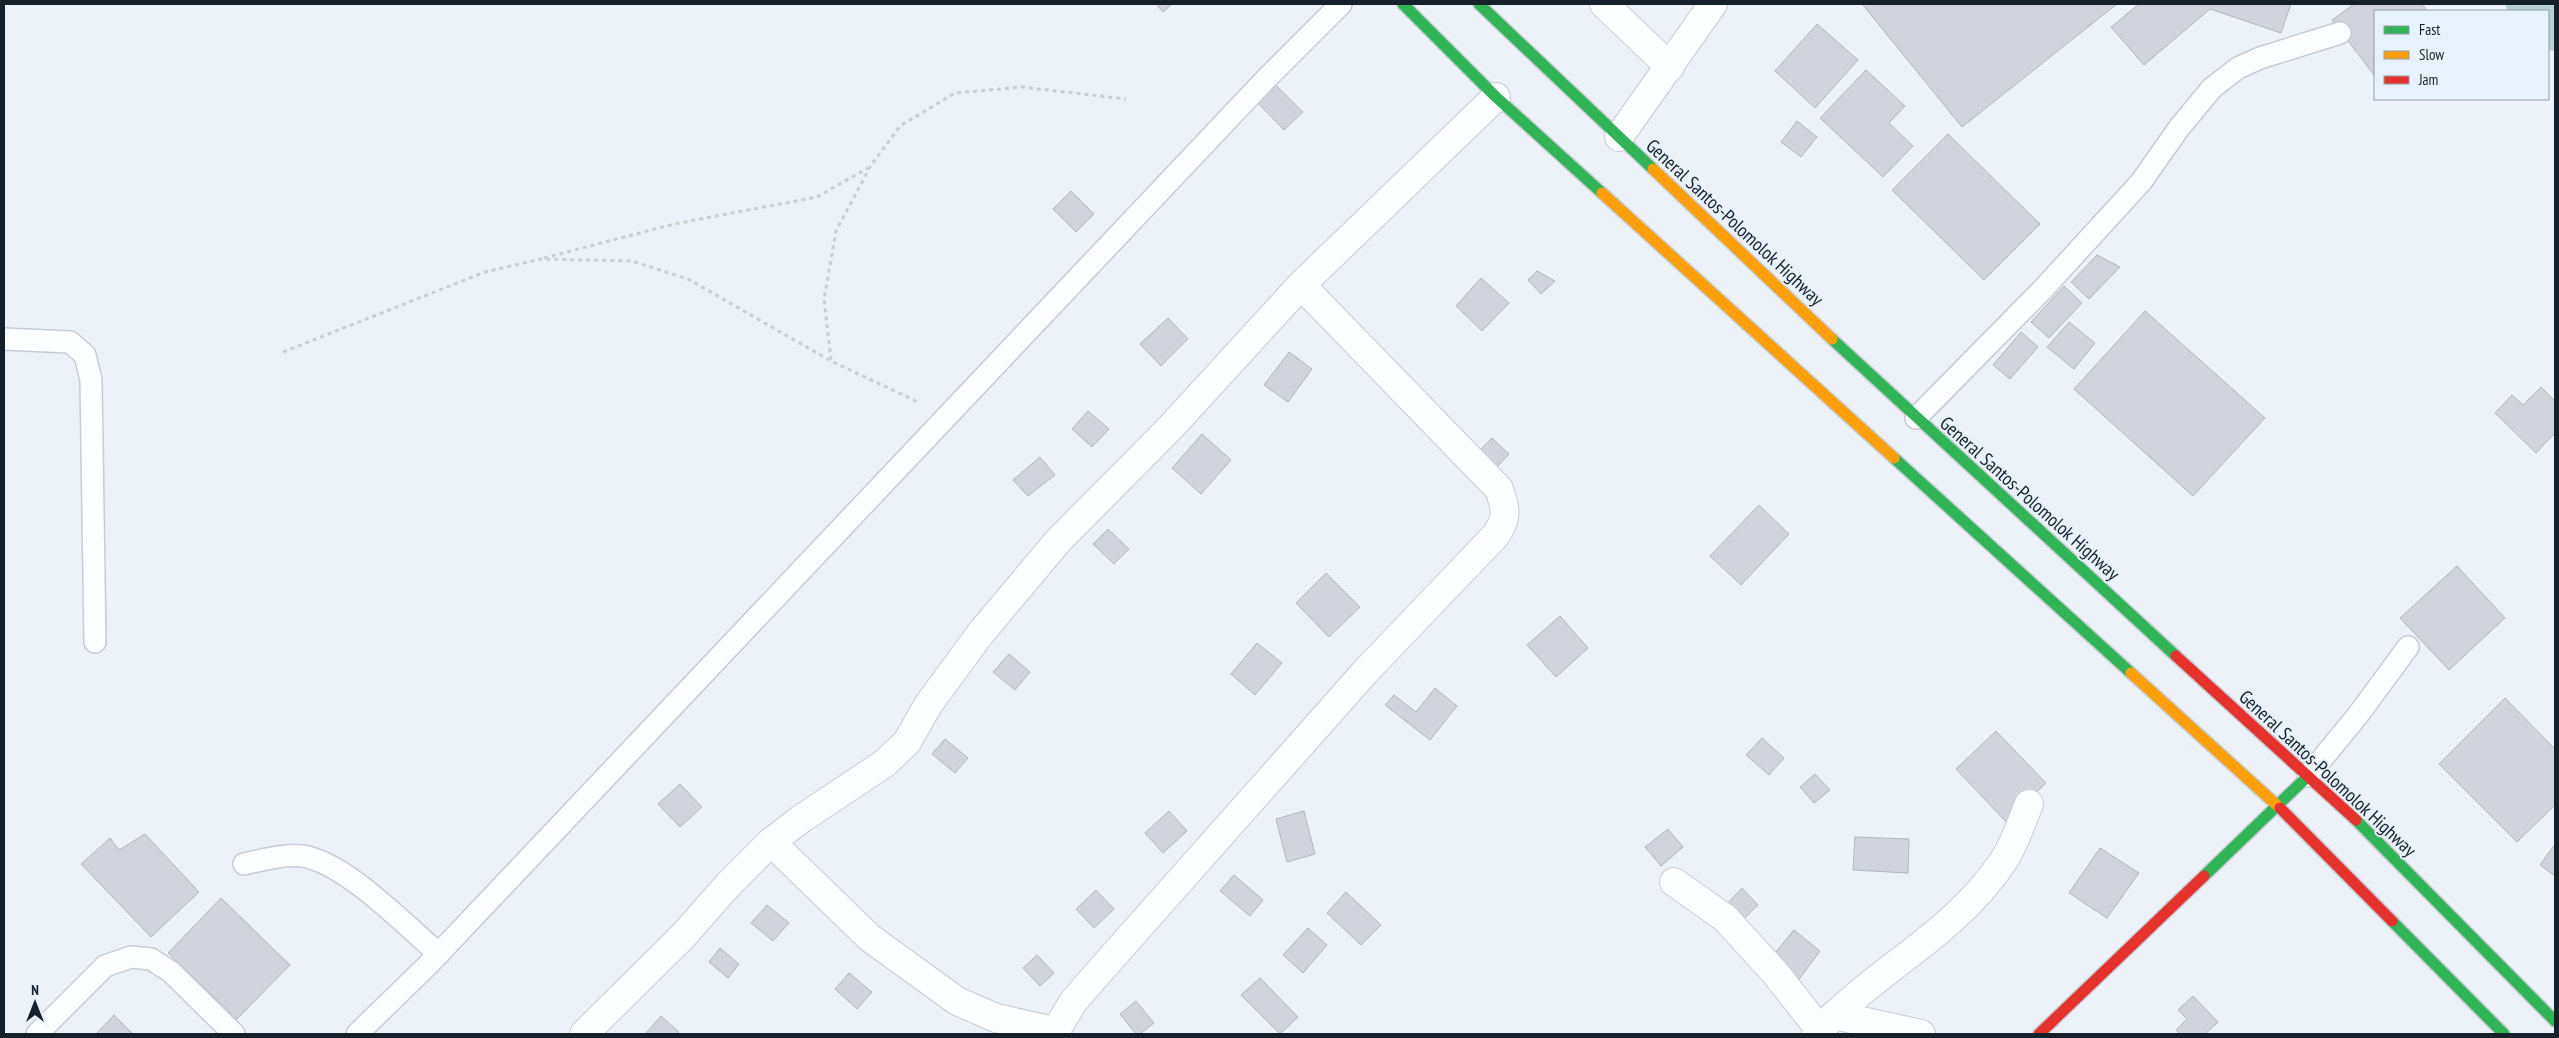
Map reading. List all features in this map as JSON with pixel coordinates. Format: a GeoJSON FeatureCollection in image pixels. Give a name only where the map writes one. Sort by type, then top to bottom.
{"type":"FeatureCollection","features":[{"type":"Feature","properties":{"kind":"main road"},"geometry":{"type":"LineString","coordinates":[[1402,4],[1496,97],[2278,806],[2504,1034]]}},
{"type":"Feature","properties":{"kind":"main road","name":"General Santos-Polomolok Highway"},"geometry":{"type":"LineString","coordinates":[[1479,4],[1916,418],[2366,829],[2555,1021]]}},
{"type":"Feature","properties":{"kind":"main road"},"geometry":{"type":"LineString","coordinates":[[2039,1034],[2308,776]]}},
{"type":"Feature","properties":{"kind":"street"},"geometry":{"type":"LineString","coordinates":[[1604,4],[1670,67]]}},
{"type":"Feature","properties":{"kind":"street"},"geometry":{"type":"LineString","coordinates":[[1619,137],[1713,4]]}},
{"type":"Feature","properties":{"kind":"street"},"geometry":{"type":"LineString","coordinates":[[584,1034],[683,936],[728,885],[771,842],[801,819],[886,763],[907,742],[928,705],[980,634],[1058,541],[1171,427],[1302,284],[1496,97]]}},
{"type":"Feature","properties":{"kind":"street"},"geometry":{"type":"LineString","coordinates":[[771,842],[870,938],[957,1001],[996,1018],[1054,1033],[1073,1002],[1099,972],[1366,671],[1496,535],[1505,521],[1505,505],[1499,489],[1302,284]]}},
{"type":"Feature","properties":{"kind":"street"},"geometry":{"type":"LineString","coordinates":[[1824,1026],[1929,941],[1990,880],[2004,861],[2029,804]]}},
{"type":"Feature","properties":{"kind":"street"},"geometry":{"type":"LineString","coordinates":[[1674,882],[1725,918],[1824,1026],[1921,1034]]}},
{"type":"Feature","properties":{"kind":"lane"},"geometry":{"type":"LineString","coordinates":[[357,1034],[439,954],[1266,80],[1341,4]]}},
{"type":"Feature","properties":{"kind":"lane"},"geometry":{"type":"LineString","coordinates":[[1916,418],[2044,288],[2141,182],[2179,128],[2212,88],[2238,68],[2260,58],[2340,33]]}},
{"type":"Feature","properties":{"kind":"lane"},"geometry":{"type":"LineString","coordinates":[[4,339],[70,342],[85,355],[91,380],[94,642]]}},
{"type":"Feature","properties":{"kind":"lane"},"geometry":{"type":"LineString","coordinates":[[2308,776],[2358,715],[2408,647]]}},
{"type":"Feature","properties":{"kind":"lane"},"geometry":{"type":"LineString","coordinates":[[244,864],[273,857],[302,856],[333,866],[439,954]]}},
{"type":"Feature","properties":{"kind":"lane"},"geometry":{"type":"LineString","coordinates":[[36,1034],[105,966],[131,957],[151,960],[171,972],[234,1034]]}},
{"type":"Feature","properties":{"kind":"path"},"geometry":{"type":"LineString","coordinates":[[831,360],[824,300],[836,231],[870,167],[900,126],[955,93],[1022,87],[1126,99]]}},
{"type":"Feature","properties":{"kind":"path"},"geometry":{"type":"LineString","coordinates":[[283,352],[485,272],[674,224],[818,197],[870,167]]}},
{"type":"Feature","properties":{"kind":"path"},"geometry":{"type":"LineString","coordinates":[[541,259],[632,261],[688,279],[831,360],[948,416]]}},
{"type":"Feature","properties":{"kind":"building"},"geometry":{"type":"Polygon","coordinates":[[[1156,4],[1172,4],[1163,12],[1156,4]]]}},
{"type":"Feature","properties":{"kind":"building"},"geometry":{"type":"Polygon","coordinates":[[[1862,4],[2117,4],[1962,127],[1862,4]]]}},
{"type":"Feature","properties":{"kind":"building"},"geometry":{"type":"Polygon","coordinates":[[[2139,4],[2291,4],[2281,33],[2210,9],[2144,65],[2111,27],[2139,4]]]}},
{"type":"Feature","properties":{"kind":"building"},"geometry":{"type":"Polygon","coordinates":[[[2354,4],[2422,4],[2426,10],[2374,10],[2374,75],[2332,20],[2354,4]]]}},
{"type":"Feature","properties":{"kind":"building"},"geometry":{"type":"Polygon","coordinates":[[[1817,24],[1858,60],[1815,108],[1775,71],[1817,24]]]}},
{"type":"Feature","properties":{"kind":"building"},"geometry":{"type":"Polygon","coordinates":[[[1866,70],[1905,106],[1889,123],[1913,146],[1883,177],[1820,118],[1866,70]]]}},
{"type":"Feature","properties":{"kind":"building"},"geometry":{"type":"Polygon","coordinates":[[[1273,82],[1303,112],[1284,130],[1255,100],[1273,82]]]}},
{"type":"Feature","properties":{"kind":"building"},"geometry":{"type":"Polygon","coordinates":[[[1797,121],[1817,137],[1801,157],[1781,142],[1797,121]]]}},
{"type":"Feature","properties":{"kind":"building"},"geometry":{"type":"Polygon","coordinates":[[[1948,134],[2040,224],[1984,280],[1892,190],[1948,134]]]}},
{"type":"Feature","properties":{"kind":"building"},"geometry":{"type":"Polygon","coordinates":[[[1071,191],[1094,214],[1076,232],[1053,209],[1071,191]]]}},
{"type":"Feature","properties":{"kind":"building"},"geometry":{"type":"Polygon","coordinates":[[[2097,255],[2120,267],[2089,299],[2071,282],[2097,255]]]}},
{"type":"Feature","properties":{"kind":"building"},"geometry":{"type":"Polygon","coordinates":[[[1537,271],[1555,281],[1541,294],[1528,280],[1537,271]]]}},
{"type":"Feature","properties":{"kind":"building"},"geometry":{"type":"Polygon","coordinates":[[[1481,278],[1509,303],[1482,331],[1456,306],[1481,278]]]}},
{"type":"Feature","properties":{"kind":"building"},"geometry":{"type":"Polygon","coordinates":[[[2064,286],[2082,303],[2049,338],[2031,322],[2064,286]]]}},
{"type":"Feature","properties":{"kind":"building"},"geometry":{"type":"Polygon","coordinates":[[[2145,311],[2265,418],[2193,496],[2074,389],[2145,311]]]}},
{"type":"Feature","properties":{"kind":"building"},"geometry":{"type":"Polygon","coordinates":[[[1168,318],[1188,339],[1161,366],[1140,344],[1168,318]]]}},
{"type":"Feature","properties":{"kind":"building"},"geometry":{"type":"Polygon","coordinates":[[[2069,322],[2095,343],[2074,369],[2047,347],[2069,322]]]}},
{"type":"Feature","properties":{"kind":"building"},"geometry":{"type":"Polygon","coordinates":[[[2021,332],[2038,347],[2010,379],[1993,365],[2021,332]]]}},
{"type":"Feature","properties":{"kind":"building"},"geometry":{"type":"Polygon","coordinates":[[[1289,352],[1312,369],[1288,402],[1264,385],[1289,352]]]}},
{"type":"Feature","properties":{"kind":"building"},"geometry":{"type":"Polygon","coordinates":[[[2541,387],[2555,401],[2555,433],[2536,453],[2495,413],[2512,395],[2523,405],[2541,387]]]}},
{"type":"Feature","properties":{"kind":"building"},"geometry":{"type":"Polygon","coordinates":[[[1088,411],[1109,429],[1092,447],[1072,429],[1088,411]]]}},
{"type":"Feature","properties":{"kind":"building"},"geometry":{"type":"Polygon","coordinates":[[[1202,434],[1231,460],[1201,494],[1172,468],[1202,434]]]}},
{"type":"Feature","properties":{"kind":"building"},"geometry":{"type":"Polygon","coordinates":[[[1492,438],[1509,454],[1497,467],[1479,451],[1492,438]]]}},
{"type":"Feature","properties":{"kind":"building"},"geometry":{"type":"Polygon","coordinates":[[[1040,457],[1055,475],[1028,496],[1013,480],[1040,457]]]}},
{"type":"Feature","properties":{"kind":"building"},"geometry":{"type":"Polygon","coordinates":[[[1759,505],[1789,534],[1741,585],[1710,556],[1759,505]]]}},
{"type":"Feature","properties":{"kind":"building"},"geometry":{"type":"Polygon","coordinates":[[[1108,529],[1129,549],[1114,564],[1093,544],[1108,529]]]}},
{"type":"Feature","properties":{"kind":"building"},"geometry":{"type":"Polygon","coordinates":[[[2457,566],[2505,618],[2449,670],[2400,618],[2457,566]]]}},
{"type":"Feature","properties":{"kind":"building"},"geometry":{"type":"Polygon","coordinates":[[[1326,573],[1360,607],[1329,637],[1296,603],[1326,573]]]}},
{"type":"Feature","properties":{"kind":"building"},"geometry":{"type":"Polygon","coordinates":[[[1560,616],[1588,648],[1556,677],[1527,645],[1560,616]]]}},
{"type":"Feature","properties":{"kind":"building"},"geometry":{"type":"Polygon","coordinates":[[[1257,643],[1282,663],[1255,695],[1231,674],[1257,643]]]}},
{"type":"Feature","properties":{"kind":"building"},"geometry":{"type":"Polygon","coordinates":[[[1009,654],[1030,672],[1015,690],[993,672],[1009,654]]]}},
{"type":"Feature","properties":{"kind":"building"},"geometry":{"type":"Polygon","coordinates":[[[1435,688],[1457,706],[1430,740],[1385,705],[1394,695],[1416,712],[1435,688]]]}},
{"type":"Feature","properties":{"kind":"building"},"geometry":{"type":"Polygon","coordinates":[[[2505,698],[2555,749],[2555,805],[2517,842],[2439,764],[2505,698]]]}},
{"type":"Feature","properties":{"kind":"building"},"geometry":{"type":"Polygon","coordinates":[[[1996,731],[2046,783],[2006,822],[1956,769],[1996,731]]]}},
{"type":"Feature","properties":{"kind":"building"},"geometry":{"type":"Polygon","coordinates":[[[1762,738],[1784,758],[1769,775],[1746,755],[1762,738]]]}},
{"type":"Feature","properties":{"kind":"building"},"geometry":{"type":"Polygon","coordinates":[[[945,739],[968,758],[955,773],[932,754],[945,739]]]}},
{"type":"Feature","properties":{"kind":"building"},"geometry":{"type":"Polygon","coordinates":[[[1815,774],[1830,790],[1814,803],[1800,787],[1815,774]]]}},
{"type":"Feature","properties":{"kind":"building"},"geometry":{"type":"Polygon","coordinates":[[[680,784],[702,807],[680,827],[658,804],[680,784]]]}},
{"type":"Feature","properties":{"kind":"building"},"geometry":{"type":"Polygon","coordinates":[[[1169,811],[1187,831],[1163,853],[1145,833],[1169,811]]]}},
{"type":"Feature","properties":{"kind":"building"},"geometry":{"type":"Polygon","coordinates":[[[1304,811],[1315,854],[1287,862],[1276,819],[1304,811]]]}},
{"type":"Feature","properties":{"kind":"building"},"geometry":{"type":"Polygon","coordinates":[[[1668,829],[1683,847],[1661,866],[1645,847],[1668,829]]]}},
{"type":"Feature","properties":{"kind":"building"},"geometry":{"type":"Polygon","coordinates":[[[145,834],[199,892],[151,937],[81,864],[110,838],[119,850],[145,834]]]}},
{"type":"Feature","properties":{"kind":"building"},"geometry":{"type":"Polygon","coordinates":[[[1855,837],[1909,839],[1908,873],[1853,870],[1855,837]]]}},
{"type":"Feature","properties":{"kind":"building"},"geometry":{"type":"Polygon","coordinates":[[[2555,844],[2555,876],[2540,865],[2555,844]]]}},
{"type":"Feature","properties":{"kind":"building"},"geometry":{"type":"Polygon","coordinates":[[[2100,848],[2139,873],[2107,918],[2069,893],[2100,848]]]}},
{"type":"Feature","properties":{"kind":"building"},"geometry":{"type":"Polygon","coordinates":[[[1234,875],[1263,900],[1250,916],[1220,891],[1234,875]]]}},
{"type":"Feature","properties":{"kind":"building"},"geometry":{"type":"Polygon","coordinates":[[[1742,888],[1758,905],[1742,921],[1726,905],[1742,888]]]}},
{"type":"Feature","properties":{"kind":"building"},"geometry":{"type":"Polygon","coordinates":[[[1096,890],[1114,909],[1094,928],[1076,909],[1096,890]]]}},
{"type":"Feature","properties":{"kind":"building"},"geometry":{"type":"Polygon","coordinates":[[[1346,892],[1381,925],[1361,945],[1327,913],[1346,892]]]}},
{"type":"Feature","properties":{"kind":"building"},"geometry":{"type":"Polygon","coordinates":[[[221,898],[290,965],[237,1019],[168,953],[221,898]]]}},
{"type":"Feature","properties":{"kind":"building"},"geometry":{"type":"Polygon","coordinates":[[[767,905],[789,923],[773,941],[751,923],[767,905]]]}},
{"type":"Feature","properties":{"kind":"building"},"geometry":{"type":"Polygon","coordinates":[[[1308,928],[1327,945],[1303,973],[1283,955],[1308,928]]]}},
{"type":"Feature","properties":{"kind":"building"},"geometry":{"type":"Polygon","coordinates":[[[1794,930],[1820,951],[1797,982],[1769,960],[1794,930]]]}},
{"type":"Feature","properties":{"kind":"building"},"geometry":{"type":"Polygon","coordinates":[[[720,948],[739,964],[728,978],[709,962],[720,948]]]}},
{"type":"Feature","properties":{"kind":"building"},"geometry":{"type":"Polygon","coordinates":[[[1037,955],[1054,973],[1040,986],[1023,968],[1037,955]]]}},
{"type":"Feature","properties":{"kind":"building"},"geometry":{"type":"Polygon","coordinates":[[[849,973],[872,992],[857,1009],[835,989],[849,973]]]}},
{"type":"Feature","properties":{"kind":"building"},"geometry":{"type":"Polygon","coordinates":[[[1260,978],[1298,1017],[1280,1034],[1241,995],[1260,978]]]}},
{"type":"Feature","properties":{"kind":"building"},"geometry":{"type":"Polygon","coordinates":[[[2193,996],[2218,1022],[2205,1034],[2180,1034],[2176,1030],[2187,1019],[2178,1010],[2193,996]]]}},
{"type":"Feature","properties":{"kind":"building"},"geometry":{"type":"Polygon","coordinates":[[[1136,1001],[1154,1023],[1140,1034],[1136,1034],[1120,1014],[1136,1001]]]}},
{"type":"Feature","properties":{"kind":"building"},"geometry":{"type":"Polygon","coordinates":[[[114,1015],[133,1034],[96,1034],[114,1015]]]}},
{"type":"Feature","properties":{"kind":"building"},"geometry":{"type":"Polygon","coordinates":[[[661,1016],[679,1032],[677,1034],[645,1034],[661,1016]]]}},
{"type":"Feature","properties":{"kind":"waterway"},"geometry":{"type":"LineString","coordinates":[[2540,4],[2547,10]]}},
{"type":"Feature","properties":{"kind":"waterway"},"geometry":{"type":"LineString","coordinates":[[2549,12],[2555,17]]}},
{"type":"Feature","properties":{"kind":"traffic: fast"},"geometry":{"type":"LineString","coordinates":[[1403,4],[1496,97],[1602,193]]}},
{"type":"Feature","properties":{"kind":"traffic: fast"},"geometry":{"type":"LineString","coordinates":[[1479,4],[1653,169]]}},
{"type":"Feature","properties":{"kind":"traffic: fast"},"geometry":{"type":"LineString","coordinates":[[1832,339],[2176,656]]}},
{"type":"Feature","properties":{"kind":"traffic: fast"},"geometry":{"type":"LineString","coordinates":[[1894,458],[2131,673]]}},
{"type":"Feature","properties":{"kind":"traffic: fast"},"geometry":{"type":"LineString","coordinates":[[2204,876],[2308,776]]}},
{"type":"Feature","properties":{"kind":"traffic: fast"},"geometry":{"type":"LineString","coordinates":[[2356,820],[2555,1021]]}},
{"type":"Feature","properties":{"kind":"traffic: fast"},"geometry":{"type":"LineString","coordinates":[[2392,921],[2504,1034]]}},
{"type":"Feature","properties":{"kind":"traffic: slow"},"geometry":{"type":"LineString","coordinates":[[1653,169],[1832,339]]}},
{"type":"Feature","properties":{"kind":"traffic: slow"},"geometry":{"type":"LineString","coordinates":[[1602,193],[1894,458]]}},
{"type":"Feature","properties":{"kind":"traffic: slow"},"geometry":{"type":"LineString","coordinates":[[2131,673],[2280,808]]}},
{"type":"Feature","properties":{"kind":"traffic: jam"},"geometry":{"type":"LineString","coordinates":[[2176,656],[2356,820]]}},
{"type":"Feature","properties":{"kind":"traffic: jam"},"geometry":{"type":"LineString","coordinates":[[2280,808],[2392,921]]}},
{"type":"Feature","properties":{"kind":"traffic: jam"},"geometry":{"type":"LineString","coordinates":[[2039,1034],[2204,876]]}}]}
